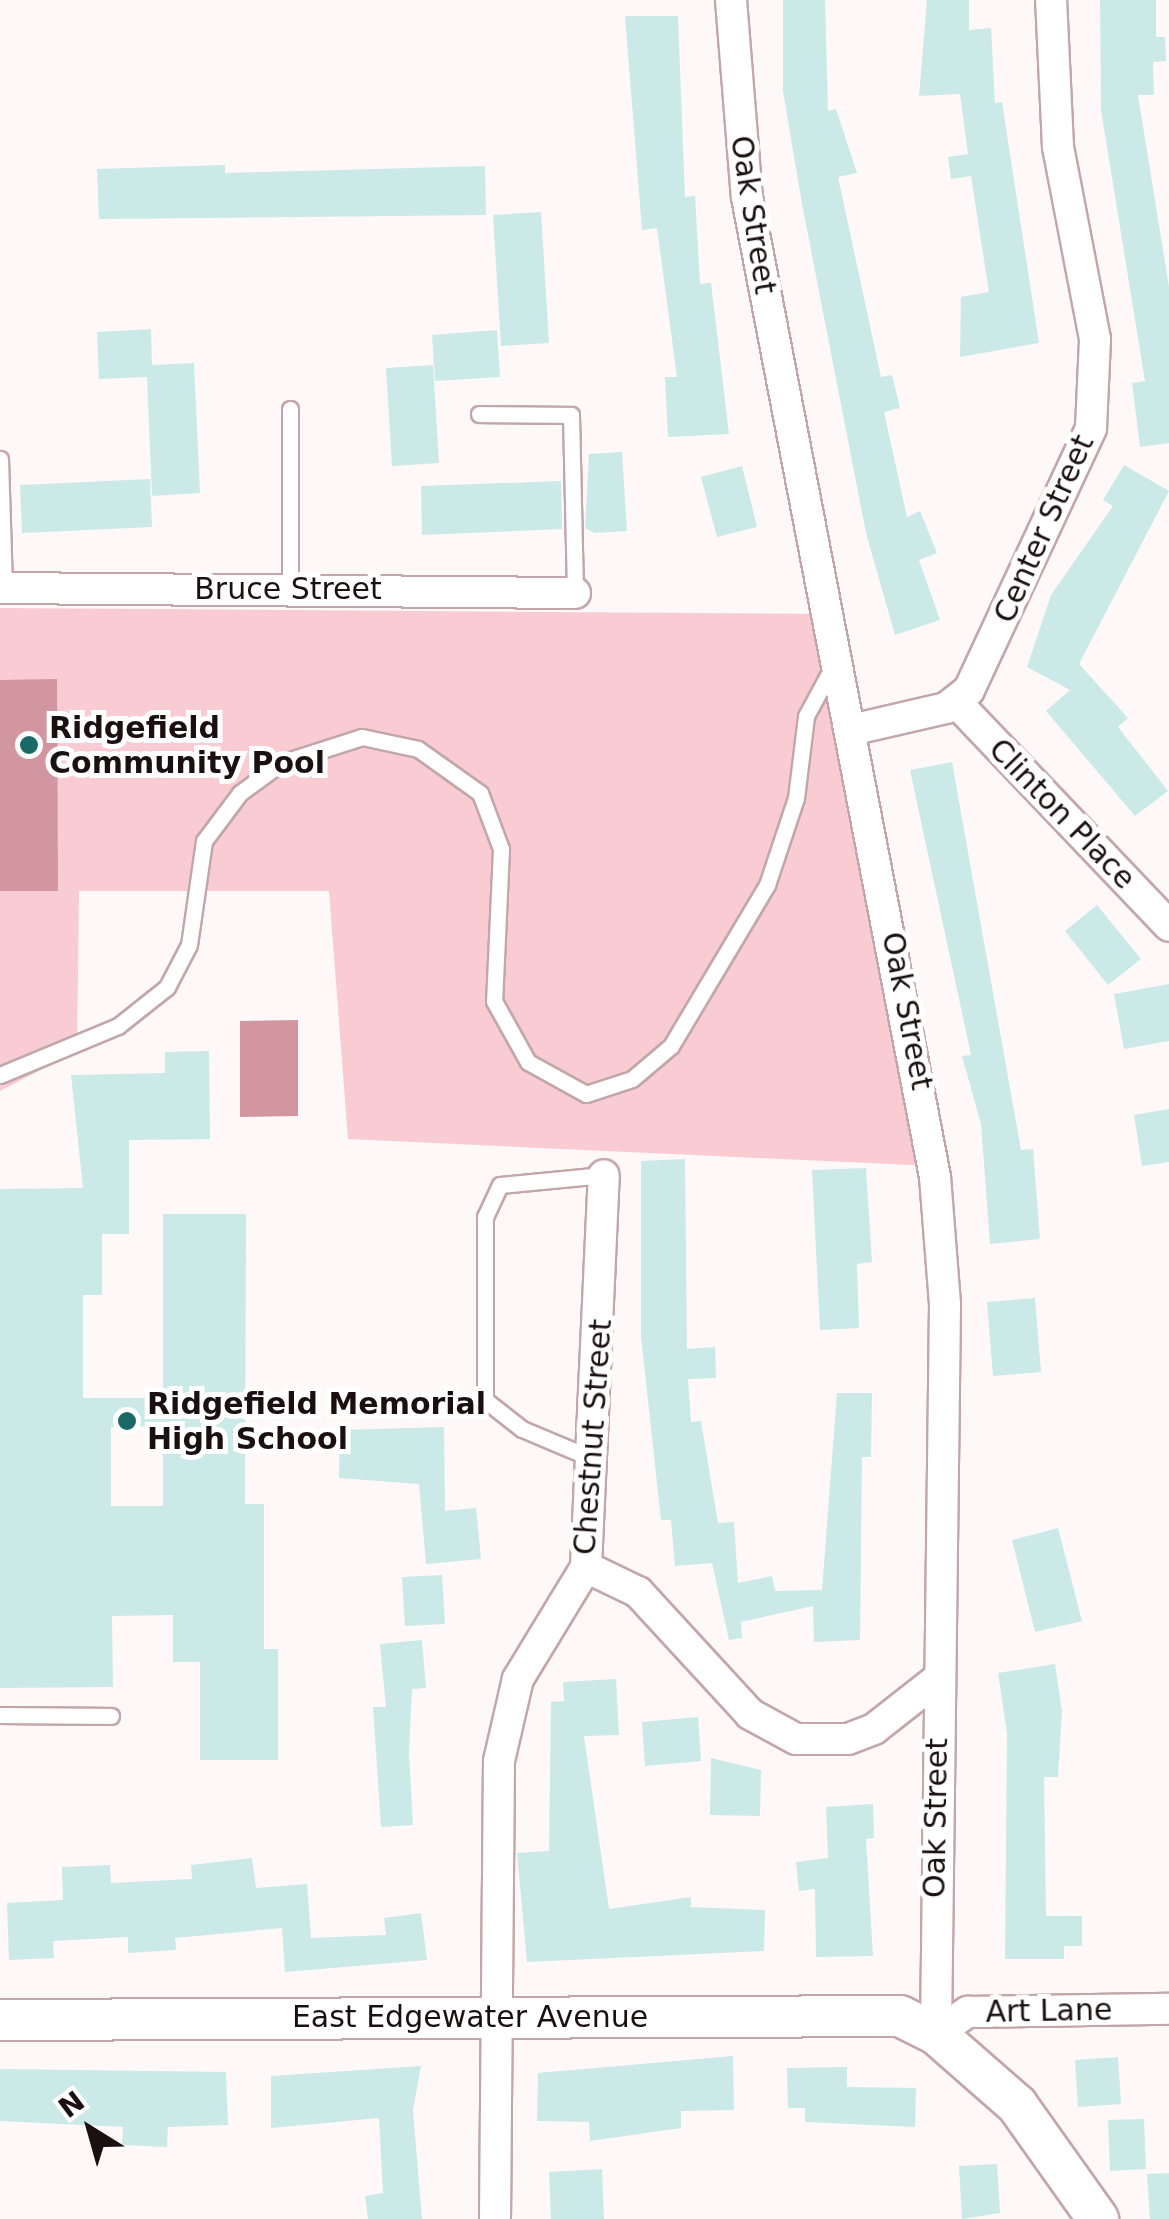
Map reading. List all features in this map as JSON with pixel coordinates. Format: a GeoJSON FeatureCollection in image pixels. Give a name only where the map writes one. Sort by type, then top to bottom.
{"type":"FeatureCollection","features":[{"type":"Feature","properties":{"kind":"street","name":"Oak Street"},"geometry":{"type":"LineString","coordinates":[[731,0],[747,198],[852,730],[934,1177],[945,1304],[936,2034]]}},
{"type":"Feature","properties":{"kind":"street","name":"Center Street"},"geometry":{"type":"LineString","coordinates":[[956,702],[1079,466],[1095,398],[1095,339],[1058,147],[1051,0]]}},
{"type":"Feature","properties":{"kind":"street","name":"Bruce Street"},"geometry":{"type":"LineString","coordinates":[[2,588],[576,593]]}},
{"type":"Feature","properties":{"kind":"street"},"geometry":{"type":"LineString","coordinates":[[852,730],[956,702]]}},
{"type":"Feature","properties":{"kind":"street","name":"Clinton Place"},"geometry":{"type":"LineString","coordinates":[[956,702],[1169,926]]}},
{"type":"Feature","properties":{"kind":"street","name":"Chestnut Street"},"geometry":{"type":"LineString","coordinates":[[495,2219],[506,1717],[537,1643],[586,1567],[604,1175]]}},
{"type":"Feature","properties":{"kind":"street"},"geometry":{"type":"LineString","coordinates":[[586,1567],[638,1592],[750,1714],[796,1739],[848,1740],[874,1729],[938,1678]]}},
{"type":"Feature","properties":{"kind":"street","name":"Art Lane"},"geometry":{"type":"LineString","coordinates":[[936,2034],[968,2012],[1169,2009]]}},
{"type":"Feature","properties":{"kind":"street","name":"East Edgewater Avenue"},"geometry":{"type":"LineString","coordinates":[[0,2020],[900,2016],[936,2034],[1017,2105],[1098,2219]]}},
{"type":"Feature","properties":{"kind":"street"},"geometry":{"type":"LineString","coordinates":[[1070,2178],[1070,2219]]}},
{"type":"Feature","properties":{"kind":"lane"},"geometry":{"type":"LineString","coordinates":[[290,410],[290,588]]}},
{"type":"Feature","properties":{"kind":"lane"},"geometry":{"type":"LineString","coordinates":[[478,414],[571,415],[576,593]]}},
{"type":"Feature","properties":{"kind":"lane"},"geometry":{"type":"LineString","coordinates":[[0,459],[2,588]]}},
{"type":"Feature","properties":{"kind":"lane"},"geometry":{"type":"LineString","coordinates":[[0,1074],[118,1026],[167,986],[188,945],[204,841],[240,792],[281,763],[362,737],[418,749],[480,793],[502,849],[494,1002],[528,1062],[586,1094],[632,1079],[672,1046],[766,885],[796,798],[806,716],[837,658]]}},
{"type":"Feature","properties":{"kind":"lane"},"geometry":{"type":"LineString","coordinates":[[591,1458],[522,1430],[485,1400],[485,1217],[500,1186],[604,1175]]}},
{"type":"Feature","properties":{"kind":"lane"},"geometry":{"type":"LineString","coordinates":[[0,1715],[112,1716]]}},
{"type":"Feature","properties":{"kind":"shaded area"},"geometry":{"type":"Polygon","coordinates":[[[0,608],[837,614],[933,1166],[348,1139],[329,891],[79,891],[77,1051],[0,1091],[0,608]]]}},
{"type":"Feature","properties":{"kind":"shaded area","name":"Ridgefield Community Pool"},"geometry":{"type":"Polygon","coordinates":[[[57,679],[58,891],[0,891],[0,680],[57,679]]]}},
{"type":"Feature","properties":{"kind":"shaded area"},"geometry":{"type":"Polygon","coordinates":[[[298,1020],[298,1116],[240,1117],[240,1021],[298,1020]]]}},
{"type":"Feature","properties":{"kind":"building"},"geometry":{"type":"Polygon","coordinates":[[[783,0],[825,0],[828,111],[836,109],[857,173],[838,177],[881,377],[892,375],[900,408],[884,412],[907,517],[920,511],[937,553],[919,560],[940,620],[895,635],[866,533],[802,204],[783,91],[783,0]]]}},
{"type":"Feature","properties":{"kind":"building"},"geometry":{"type":"Polygon","coordinates":[[[927,0],[969,0],[969,30],[991,28],[995,103],[1002,102],[1039,343],[960,357],[961,297],[989,292],[971,176],[951,179],[948,157],[968,154],[960,94],[919,96],[927,0]]]}},
{"type":"Feature","properties":{"kind":"building"},"geometry":{"type":"Polygon","coordinates":[[[1100,0],[1156,0],[1156,37],[1165,37],[1166,61],[1153,62],[1154,95],[1138,95],[1169,287],[1169,443],[1140,447],[1132,383],[1145,381],[1101,110],[1100,0]]]}},
{"type":"Feature","properties":{"kind":"building"},"geometry":{"type":"Polygon","coordinates":[[[625,16],[678,16],[685,197],[695,196],[700,284],[711,283],[729,434],[668,437],[665,377],[677,377],[657,228],[642,230],[625,16]]]}},
{"type":"Feature","properties":{"kind":"building"},"geometry":{"type":"Polygon","coordinates":[[[225,165],[225,173],[485,166],[486,215],[99,219],[97,169],[225,165]]]}},
{"type":"Feature","properties":{"kind":"building"},"geometry":{"type":"Polygon","coordinates":[[[541,212],[549,343],[501,346],[493,215],[541,212]]]}},
{"type":"Feature","properties":{"kind":"building"},"geometry":{"type":"Polygon","coordinates":[[[151,329],[152,365],[194,363],[200,493],[152,496],[147,377],[99,379],[97,332],[151,329]]]}},
{"type":"Feature","properties":{"kind":"building"},"geometry":{"type":"Polygon","coordinates":[[[497,330],[500,377],[435,381],[432,335],[497,330]]]}},
{"type":"Feature","properties":{"kind":"building"},"geometry":{"type":"Polygon","coordinates":[[[433,365],[439,463],[392,466],[386,368],[433,365]]]}},
{"type":"Feature","properties":{"kind":"building"},"geometry":{"type":"Polygon","coordinates":[[[622,452],[627,531],[594,533],[585,528],[589,454],[622,452]]]}},
{"type":"Feature","properties":{"kind":"building"},"geometry":{"type":"Polygon","coordinates":[[[1124,465],[1169,491],[1079,664],[1128,718],[1118,727],[1168,791],[1135,816],[1046,711],[1070,690],[1027,667],[1051,595],[1113,506],[1103,500],[1124,465]]]}},
{"type":"Feature","properties":{"kind":"building"},"geometry":{"type":"Polygon","coordinates":[[[742,466],[757,527],[717,537],[701,477],[742,466]]]}},
{"type":"Feature","properties":{"kind":"building"},"geometry":{"type":"Polygon","coordinates":[[[150,479],[152,527],[22,533],[20,485],[150,479]]]}},
{"type":"Feature","properties":{"kind":"building"},"geometry":{"type":"Polygon","coordinates":[[[561,481],[562,529],[422,535],[421,486],[561,481]]]}},
{"type":"Feature","properties":{"kind":"building"},"geometry":{"type":"Polygon","coordinates":[[[952,762],[1021,1150],[1033,1149],[1040,1239],[990,1244],[981,1124],[962,1056],[971,1055],[910,770],[952,762]]]}},
{"type":"Feature","properties":{"kind":"building"},"geometry":{"type":"Polygon","coordinates":[[[1097,905],[1141,959],[1108,985],[1065,931],[1097,905]]]}},
{"type":"Feature","properties":{"kind":"building"},"geometry":{"type":"Polygon","coordinates":[[[1169,984],[1169,1041],[1124,1049],[1114,994],[1169,984]]]}},
{"type":"Feature","properties":{"kind":"building"},"geometry":{"type":"Polygon","coordinates":[[[209,1051],[210,1139],[129,1140],[129,1234],[102,1234],[102,1295],[83,1295],[83,1398],[163,1398],[163,1214],[246,1214],[245,1504],[264,1504],[264,1649],[278,1649],[278,1760],[200,1760],[200,1662],[173,1662],[173,1615],[112,1616],[113,1687],[0,1688],[0,1189],[83,1188],[71,1075],[165,1073],[165,1052],[209,1051]],[[163,1426],[111,1427],[111,1506],[163,1506],[163,1426]]]}},
{"type":"Feature","properties":{"kind":"building"},"geometry":{"type":"Polygon","coordinates":[[[1169,1109],[1169,1162],[1142,1166],[1134,1115],[1169,1109]]]}},
{"type":"Feature","properties":{"kind":"building"},"geometry":{"type":"Polygon","coordinates":[[[685,1159],[687,1349],[715,1347],[716,1378],[688,1379],[691,1422],[701,1421],[718,1523],[734,1522],[738,1583],[772,1576],[775,1591],[822,1590],[837,1393],[872,1393],[871,1457],[862,1457],[860,1640],[814,1642],[813,1606],[741,1622],[742,1638],[729,1640],[712,1563],[675,1566],[671,1520],[661,1520],[641,1336],[641,1161],[685,1159]]]}},
{"type":"Feature","properties":{"kind":"building"},"geometry":{"type":"Polygon","coordinates":[[[866,1168],[872,1262],[857,1264],[859,1328],[820,1330],[812,1170],[866,1168]]]}},
{"type":"Feature","properties":{"kind":"building"},"geometry":{"type":"Polygon","coordinates":[[[1035,1298],[1041,1372],[993,1376],[987,1302],[1035,1298]]]}},
{"type":"Feature","properties":{"kind":"building"},"geometry":{"type":"Polygon","coordinates":[[[444,1427],[445,1511],[476,1508],[481,1559],[426,1564],[419,1484],[339,1478],[340,1430],[444,1427]]]}},
{"type":"Feature","properties":{"kind":"building"},"geometry":{"type":"Polygon","coordinates":[[[1058,1528],[1082,1621],[1035,1632],[1012,1540],[1058,1528]]]}},
{"type":"Feature","properties":{"kind":"building"},"geometry":{"type":"Polygon","coordinates":[[[442,1575],[445,1624],[405,1626],[402,1577],[442,1575]]]}},
{"type":"Feature","properties":{"kind":"building"},"geometry":{"type":"Polygon","coordinates":[[[422,1640],[426,1688],[412,1689],[409,1753],[413,1825],[381,1827],[373,1707],[386,1707],[380,1644],[422,1640]]]}},
{"type":"Feature","properties":{"kind":"building"},"geometry":{"type":"Polygon","coordinates":[[[1055,1664],[1062,1711],[1058,1777],[1044,1777],[1046,1916],[1082,1916],[1082,1946],[1064,1946],[1064,1959],[1005,1959],[1007,1733],[998,1673],[1055,1664]]]}},
{"type":"Feature","properties":{"kind":"building"},"geometry":{"type":"Polygon","coordinates":[[[616,1679],[619,1735],[584,1736],[609,1909],[691,1897],[691,1907],[765,1910],[764,1951],[527,1962],[517,1853],[549,1851],[551,1702],[564,1701],[563,1682],[616,1679]]]}},
{"type":"Feature","properties":{"kind":"building"},"geometry":{"type":"Polygon","coordinates":[[[698,1717],[701,1761],[645,1766],[642,1722],[698,1717]]]}},
{"type":"Feature","properties":{"kind":"building"},"geometry":{"type":"Polygon","coordinates":[[[711,1758],[761,1770],[760,1816],[710,1815],[711,1758]]]}},
{"type":"Feature","properties":{"kind":"building"},"geometry":{"type":"Polygon","coordinates":[[[873,1804],[874,1838],[866,1839],[873,1956],[816,1957],[815,1889],[799,1891],[796,1862],[828,1858],[826,1807],[873,1804]]]}},
{"type":"Feature","properties":{"kind":"building"},"geometry":{"type":"Polygon","coordinates":[[[252,1858],[256,1888],[307,1884],[311,1938],[386,1935],[384,1918],[421,1913],[427,1960],[285,1972],[282,1928],[175,1938],[176,1950],[128,1953],[128,1937],[53,1941],[54,1958],[9,1960],[7,1903],[63,1900],[62,1867],[110,1865],[111,1883],[192,1879],[191,1865],[252,1858]]]}},
{"type":"Feature","properties":{"kind":"building"},"geometry":{"type":"Polygon","coordinates":[[[733,2056],[734,2110],[681,2111],[681,2128],[590,2141],[589,2122],[537,2121],[538,2073],[733,2056]]]}},
{"type":"Feature","properties":{"kind":"building"},"geometry":{"type":"Polygon","coordinates":[[[1118,2057],[1121,2104],[1078,2107],[1075,2060],[1118,2057]]]}},
{"type":"Feature","properties":{"kind":"building"},"geometry":{"type":"Polygon","coordinates":[[[421,2066],[413,2110],[422,2219],[368,2219],[365,2196],[383,2193],[379,2118],[271,2128],[271,2076],[421,2066]]]}},
{"type":"Feature","properties":{"kind":"building"},"geometry":{"type":"Polygon","coordinates":[[[847,2067],[847,2087],[916,2088],[915,2127],[805,2122],[805,2108],[788,2108],[787,2068],[847,2067]]]}},
{"type":"Feature","properties":{"kind":"building"},"geometry":{"type":"Polygon","coordinates":[[[0,2069],[226,2072],[228,2125],[168,2127],[167,2147],[122,2145],[123,2127],[0,2121],[0,2069]]]}},
{"type":"Feature","properties":{"kind":"building"},"geometry":{"type":"Polygon","coordinates":[[[1144,2119],[1146,2169],[1110,2171],[1108,2120],[1144,2119]]]}},
{"type":"Feature","properties":{"kind":"building"},"geometry":{"type":"Polygon","coordinates":[[[997,2164],[1000,2213],[962,2219],[959,2166],[997,2164]]]}},
{"type":"Feature","properties":{"kind":"building"},"geometry":{"type":"Polygon","coordinates":[[[602,2169],[604,2219],[551,2219],[549,2172],[602,2169]]]}},
{"type":"Feature","properties":{"kind":"building"},"geometry":{"type":"Polygon","coordinates":[[[1169,2173],[1169,2219],[1150,2219],[1147,2174],[1169,2173]]]}},
{"type":"Feature","properties":{"kind":"place","name":"Ridgefield Community Pool"},"geometry":{"type":"Point","coordinates":[29,745]}},
{"type":"Feature","properties":{"kind":"place","name":"Ridgefield Memorial High School"},"geometry":{"type":"Point","coordinates":[127,1421]}}]}
